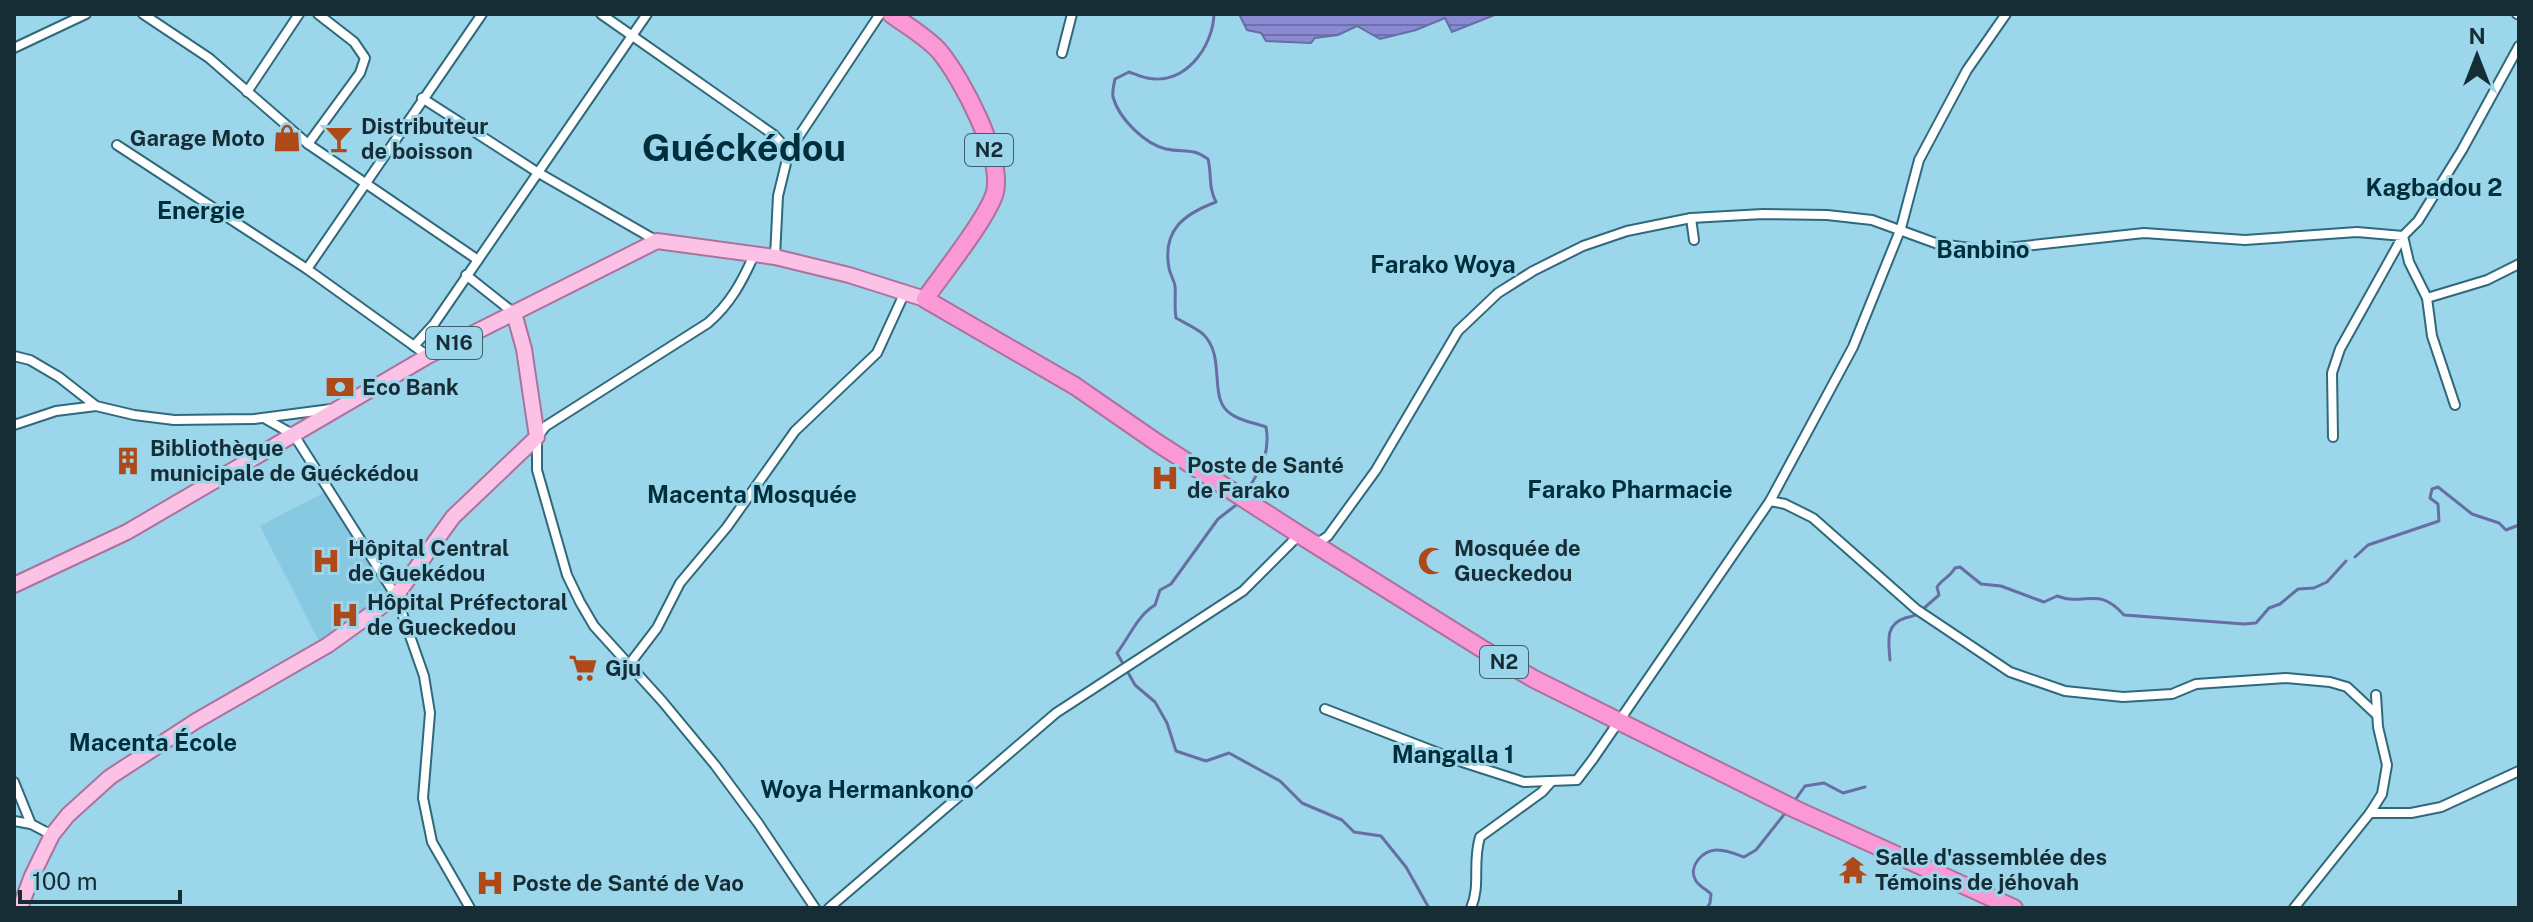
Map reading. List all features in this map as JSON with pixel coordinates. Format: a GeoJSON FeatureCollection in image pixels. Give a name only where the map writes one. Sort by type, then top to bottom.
{"type":"FeatureCollection","features":[{"type":"Feature","properties":{"kind":"highway","name":"N2"},"geometry":{"type":"LineString","coordinates":[[891,14],[937,49],[959,79],[975,110],[994,168],[995,190],[988,208],[925,299],[1075,386],[1300,535],[1484,650],[1577,702],[1772,798],[2007,907]]}},
{"type":"Feature","properties":{"kind":"main road"},"geometry":{"type":"LineString","coordinates":[[657,241],[775,257],[849,275],[925,299]]}},
{"type":"Feature","properties":{"kind":"main road","name":"N16"},"geometry":{"type":"LineString","coordinates":[[14,585],[127,532],[428,356],[657,241]]}},
{"type":"Feature","properties":{"kind":"main road"},"geometry":{"type":"LineString","coordinates":[[20,908],[52,835],[68,815],[110,777],[196,721],[328,645],[396,596],[453,517],[537,437],[524,349],[514,313]]}},
{"type":"Feature","properties":{"kind":"street"},"geometry":{"type":"LineString","coordinates":[[14,48],[86,14]]}},
{"type":"Feature","properties":{"kind":"street"},"geometry":{"type":"LineString","coordinates":[[143,14],[209,58],[308,144],[478,260]]}},
{"type":"Feature","properties":{"kind":"street"},"geometry":{"type":"LineString","coordinates":[[247,92],[299,14]]}},
{"type":"Feature","properties":{"kind":"street"},"geometry":{"type":"LineString","coordinates":[[308,144],[360,73],[365,58],[354,42],[318,14]]}},
{"type":"Feature","properties":{"kind":"street"},"geometry":{"type":"LineString","coordinates":[[307,269],[482,14]]}},
{"type":"Feature","properties":{"kind":"street"},"geometry":{"type":"LineString","coordinates":[[601,14],[774,135],[789,151]]}},
{"type":"Feature","properties":{"kind":"street"},"geometry":{"type":"LineString","coordinates":[[414,346],[434,324],[647,14]]}},
{"type":"Feature","properties":{"kind":"street"},"geometry":{"type":"LineString","coordinates":[[775,257],[778,196],[789,151],[880,14]]}},
{"type":"Feature","properties":{"kind":"street"},"geometry":{"type":"LineString","coordinates":[[1062,53],[1072,14]]}},
{"type":"Feature","properties":{"kind":"street"},"geometry":{"type":"LineString","coordinates":[[1325,709],[1462,762],[1524,782],[1577,780],[1770,501],[1853,347],[1901,228],[1919,160],[1967,70],[2006,14]]}},
{"type":"Feature","properties":{"kind":"street"},"geometry":{"type":"LineString","coordinates":[[2333,437],[2332,373],[2336,361],[2403,236],[2418,221],[2462,150],[2519,46]]}},
{"type":"Feature","properties":{"kind":"street"},"geometry":{"type":"LineString","coordinates":[[422,98],[537,172],[657,241]]}},
{"type":"Feature","properties":{"kind":"street"},"geometry":{"type":"LineString","coordinates":[[117,145],[307,269],[428,356]]}},
{"type":"Feature","properties":{"kind":"street"},"geometry":{"type":"LineString","coordinates":[[1316,544],[1328,536],[1376,470],[1458,331],[1498,293],[1533,271],[1583,246],[1627,231],[1691,218],[1763,214],[1827,215],[1872,220],[1938,244],[1987,250],[2144,233],[2245,240],[2357,232],[2403,236]]}},
{"type":"Feature","properties":{"kind":"street"},"geometry":{"type":"LineString","coordinates":[[1691,218],[1694,240]]}},
{"type":"Feature","properties":{"kind":"street"},"geometry":{"type":"LineString","coordinates":[[2403,236],[2409,262],[2427,298],[2432,336],[2455,405]]}},
{"type":"Feature","properties":{"kind":"street"},"geometry":{"type":"LineString","coordinates":[[754,255],[725,309],[708,323],[546,426],[537,437],[537,470],[567,575],[594,626],[715,765],[815,908]]}},
{"type":"Feature","properties":{"kind":"street"},"geometry":{"type":"LineString","coordinates":[[2427,298],[2487,280],[2519,264]]}},
{"type":"Feature","properties":{"kind":"street"},"geometry":{"type":"LineString","coordinates":[[466,275],[514,313]]}},
{"type":"Feature","properties":{"kind":"street"},"geometry":{"type":"LineString","coordinates":[[628,666],[657,628],[680,583],[727,527],[795,431],[877,353],[905,292]]}},
{"type":"Feature","properties":{"kind":"street"},"geometry":{"type":"LineString","coordinates":[[14,356],[30,360],[59,377],[96,406]]}},
{"type":"Feature","properties":{"kind":"street"},"geometry":{"type":"LineString","coordinates":[[14,425],[56,411],[96,406],[174,420],[264,418],[339,408]]}},
{"type":"Feature","properties":{"kind":"street"},"geometry":{"type":"LineString","coordinates":[[264,418],[294,435],[396,596],[424,676],[430,713],[423,798],[432,842],[470,908]]}},
{"type":"Feature","properties":{"kind":"street"},"geometry":{"type":"LineString","coordinates":[[1770,501],[1785,504],[1813,518],[1916,609],[2010,672],[2065,691],[2123,697],[2172,694],[2196,684],[2286,678],[2330,682],[2347,687],[2377,715]]}},
{"type":"Feature","properties":{"kind":"street"},"geometry":{"type":"LineString","coordinates":[[829,908],[1056,713],[1243,591],[1300,535]]}},
{"type":"Feature","properties":{"kind":"street"},"geometry":{"type":"LineString","coordinates":[[2294,908],[2382,794],[2387,765],[2376,695]]}},
{"type":"Feature","properties":{"kind":"street"},"geometry":{"type":"LineString","coordinates":[[2370,813],[2411,813],[2441,807],[2519,771]]}},
{"type":"Feature","properties":{"kind":"street"},"geometry":{"type":"LineString","coordinates":[[14,782],[31,824]]}},
{"type":"Feature","properties":{"kind":"street"},"geometry":{"type":"LineString","coordinates":[[1471,908],[1477,893],[1474,870],[1480,837],[1551,782]]}},
{"type":"Feature","properties":{"kind":"street"},"geometry":{"type":"LineString","coordinates":[[14,821],[31,824],[52,835]]}},
{"type":"Feature","properties":{"kind":"shaded area","name":"Hôpital Central de Guekédou"},"geometry":{"type":"Polygon","coordinates":[[[329,490],[396,596],[323,649],[260,526],[329,490]]]}},
{"type":"Feature","properties":{"kind":"water"},"geometry":{"type":"Polygon","coordinates":[[[1239,14],[1497,14],[1452,32],[1445,18],[1416,30],[1380,39],[1357,26],[1338,35],[1315,38],[1311,43],[1266,41],[1261,33],[1247,30],[1239,14]]]}},
{"type":"Feature","properties":{"kind":"waterway"},"geometry":{"type":"LineString","coordinates":[[1214,14],[1202,51],[1185,70],[1161,79],[1145,78],[1129,72],[1115,79],[1113,95],[1127,122],[1150,142],[1166,149],[1197,153],[1208,159],[1216,202],[1194,212],[1178,225],[1169,243],[1169,268],[1175,286],[1176,318],[1203,334],[1210,343],[1224,407],[1239,418],[1266,427],[1265,454],[1246,493]]}},
{"type":"Feature","properties":{"kind":"waterway"},"geometry":{"type":"LineString","coordinates":[[2355,557],[2368,545],[2439,521],[2438,504],[2430,498],[2432,489],[2438,487],[2472,514],[2499,523],[2506,530],[2519,525]]}},
{"type":"Feature","properties":{"kind":"waterway"},"geometry":{"type":"LineString","coordinates":[[1240,502],[1218,519],[1171,584],[1160,590],[1155,605],[1138,621],[1117,653],[1135,685],[1155,702],[1167,723],[1176,751],[1206,761],[1229,753],[1280,781],[1302,803],[1342,820],[1354,832],[1381,836],[1406,867],[1429,908]]}},
{"type":"Feature","properties":{"kind":"waterway"},"geometry":{"type":"LineString","coordinates":[[1923,609],[1939,595],[1939,584],[1960,567],[1981,584],[2001,586],[2044,602],[2057,596],[2099,599],[2115,606],[2124,615],[2256,623],[2269,608],[2280,604],[2298,589],[2314,588],[2327,582],[2346,561]]}},
{"type":"Feature","properties":{"kind":"waterway"},"geometry":{"type":"LineString","coordinates":[[1890,660],[1889,635],[1894,625],[1918,614]]}},
{"type":"Feature","properties":{"kind":"waterway"},"geometry":{"type":"LineString","coordinates":[[1793,803],[1805,786],[1824,783],[1843,793],[1865,787]]}},
{"type":"Feature","properties":{"kind":"waterway"},"geometry":{"type":"LineString","coordinates":[[1707,908],[1711,894],[1697,883],[1694,876],[1698,860],[1712,850],[1728,851],[1744,857],[1756,850],[1786,812]]}},
{"type":"Feature","properties":{"kind":"place","name":"Garage Moto"},"geometry":{"type":"Point","coordinates":[287,138]}},
{"type":"Feature","properties":{"kind":"place","name":"Distributeur de boisson"},"geometry":{"type":"Point","coordinates":[339,139]}},
{"type":"Feature","properties":{"kind":"place","name":"Eco Bank"},"geometry":{"type":"Point","coordinates":[340,387]}},
{"type":"Feature","properties":{"kind":"place","name":"Bibliothèque municipale de Guéckédou"},"geometry":{"type":"Point","coordinates":[128,461]}},
{"type":"Feature","properties":{"kind":"place","name":"Poste de Santé de Farako"},"geometry":{"type":"Point","coordinates":[1165,478]}},
{"type":"Feature","properties":{"kind":"place","name":"Hôpital Central de Guekédou"},"geometry":{"type":"Point","coordinates":[326,561]}},
{"type":"Feature","properties":{"kind":"place","name":"Mosquée de Gueckedou"},"geometry":{"type":"Point","coordinates":[1432,561]}},
{"type":"Feature","properties":{"kind":"place","name":"Hôpital Préfectoral de Gueckedou"},"geometry":{"type":"Point","coordinates":[345,615]}},
{"type":"Feature","properties":{"kind":"place","name":"Gju"},"geometry":{"type":"Point","coordinates":[583,668]}},
{"type":"Feature","properties":{"kind":"place","name":"Salle d'assemblée des Témoins de jéhovah"},"geometry":{"type":"Point","coordinates":[1853,870]}},
{"type":"Feature","properties":{"kind":"place","name":"Poste de Santé de Vao"},"geometry":{"type":"Point","coordinates":[490,883]}},
{"type":"Feature","properties":{"kind":"district","name":"Guéckédou"},"geometry":{"type":"Point","coordinates":[744,148]}},
{"type":"Feature","properties":{"kind":"district","name":"Kagbadou 2"},"geometry":{"type":"Point","coordinates":[2434,188]}},
{"type":"Feature","properties":{"kind":"district","name":"Energie"},"geometry":{"type":"Point","coordinates":[201,211]}},
{"type":"Feature","properties":{"kind":"district","name":"Banbino"},"geometry":{"type":"Point","coordinates":[1983,250]}},
{"type":"Feature","properties":{"kind":"district","name":"Farako Woya"},"geometry":{"type":"Point","coordinates":[1443,265]}},
{"type":"Feature","properties":{"kind":"district","name":"Farako Pharmacie"},"geometry":{"type":"Point","coordinates":[1630,490]}},
{"type":"Feature","properties":{"kind":"district","name":"Macenta Mosquée"},"geometry":{"type":"Point","coordinates":[752,495]}},
{"type":"Feature","properties":{"kind":"district","name":"Macenta École"},"geometry":{"type":"Point","coordinates":[153,743]}},
{"type":"Feature","properties":{"kind":"district","name":"Mangalla 1"},"geometry":{"type":"Point","coordinates":[1453,755]}},
{"type":"Feature","properties":{"kind":"district","name":"Woya Hermankono"},"geometry":{"type":"Point","coordinates":[867,790]}}]}
